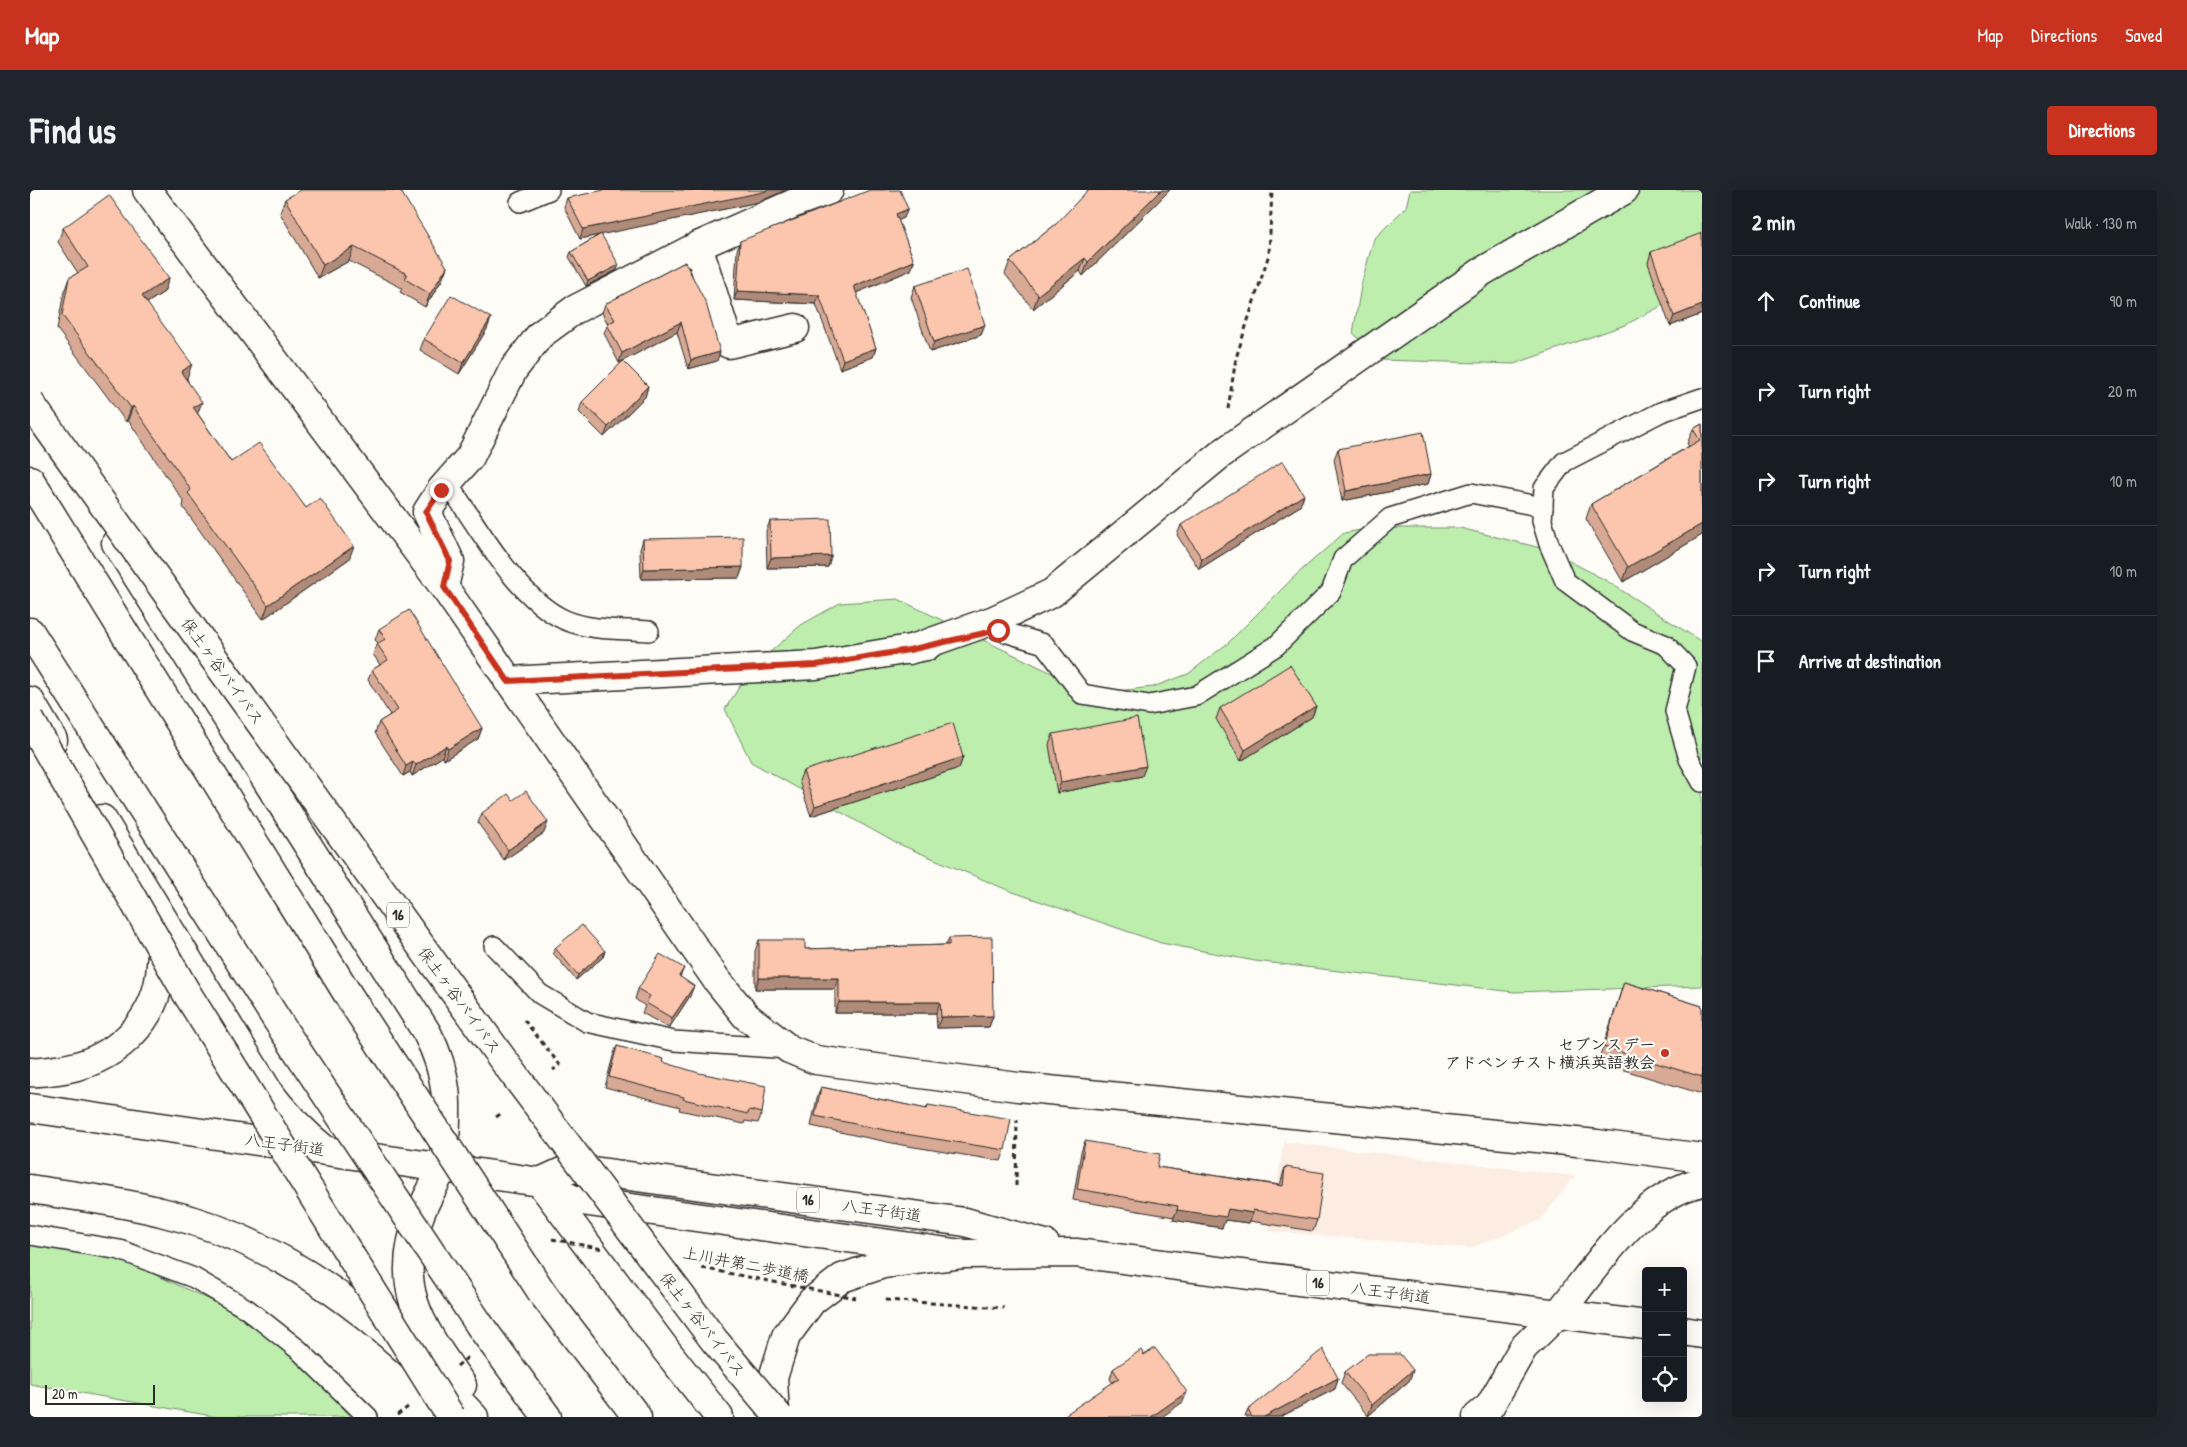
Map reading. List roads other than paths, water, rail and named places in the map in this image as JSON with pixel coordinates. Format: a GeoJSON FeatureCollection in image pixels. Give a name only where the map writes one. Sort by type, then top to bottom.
{"type":"FeatureCollection","features":[{"type":"Feature","properties":{"kind":"main road"},"geometry":{"type":"LineString","coordinates":[[147,190],[444,587],[716,979],[746,1016],[789,1049],[816,1060],[845,1065],[1018,1087],[1597,1144],[1702,1158]]}},
{"type":"Feature","properties":{"kind":"main road"},"geometry":{"type":"LineString","coordinates":[[444,587],[450,561],[426,512],[447,482],[470,457],[514,370],[540,335],[574,310],[796,196],[829,190]]}},
{"type":"Feature","properties":{"kind":"main road"},"geometry":{"type":"LineString","coordinates":[[909,650],[994,620],[1052,593],[1221,454],[1483,272],[1624,190]]}},
{"type":"Feature","properties":{"kind":"main road"},"geometry":{"type":"LineString","coordinates":[[698,246],[729,344],[795,328]]}},
{"type":"Feature","properties":{"kind":"main road","name":"16"},"geometry":{"type":"LineString","coordinates":[[30,405],[427,1033],[438,1055],[445,1078],[447,1112],[443,1167],[421,1211],[409,1248],[408,1283],[421,1322],[484,1417]]}},
{"type":"Feature","properties":{"kind":"main road","name":"保土ヶ谷バイパス"},"geometry":{"type":"LineString","coordinates":[[30,405],[500,1057],[714,1340],[779,1417]]}},
{"type":"Feature","properties":{"kind":"main road"},"geometry":{"type":"LineString","coordinates":[[30,480],[352,1001],[543,1294],[637,1417]]}},
{"type":"Feature","properties":{"kind":"main road"},"geometry":{"type":"LineString","coordinates":[[508,681],[816,665],[909,650],[998,630]]}},
{"type":"Feature","properties":{"kind":"main road"},"geometry":{"type":"LineString","coordinates":[[30,632],[284,1031],[481,1327],[547,1417]]}},
{"type":"Feature","properties":{"kind":"main road"},"geometry":{"type":"LineString","coordinates":[[30,702],[268,1091],[302,1131],[325,1150]]}},
{"type":"Feature","properties":{"kind":"main road"},"geometry":{"type":"LineString","coordinates":[[30,720],[186,992],[451,1417]]}},
{"type":"Feature","properties":{"kind":"main road"},"geometry":{"type":"LineString","coordinates":[[30,1072],[72,1068],[97,1059],[126,1041],[144,1020],[160,984],[163,946],[154,906]]}},
{"type":"Feature","properties":{"kind":"main road","name":"八王子街道"},"geometry":{"type":"LineString","coordinates":[[30,1108],[540,1182],[574,1200],[962,1254],[1076,1253],[1642,1324]]}},
{"type":"Feature","properties":{"kind":"main road","name":"八王子街道"},"geometry":{"type":"LineString","coordinates":[[540,1182],[571,1168],[964,1222],[1076,1253]]}},
{"type":"Feature","properties":{"kind":"main road"},"geometry":{"type":"LineString","coordinates":[[540,1182],[666,1350],[719,1417]]}},
{"type":"Feature","properties":{"kind":"main road"},"geometry":{"type":"LineString","coordinates":[[1477,1417],[1490,1406],[1524,1348],[1559,1313],[1627,1228],[1652,1206],[1688,1185],[1702,1182]]}},
{"type":"Feature","properties":{"kind":"main road"},"geometry":{"type":"LineString","coordinates":[[30,1189],[162,1212],[218,1230],[263,1250],[305,1272],[339,1294],[375,1322],[434,1375],[474,1417]]}},
{"type":"Feature","properties":{"kind":"main road"},"geometry":{"type":"LineString","coordinates":[[775,1417],[773,1378],[786,1336],[812,1301],[842,1278],[883,1264],[962,1254]]}},
{"type":"Feature","properties":{"kind":"main road"},"geometry":{"type":"LineString","coordinates":[[1687,1332],[1702,1334]]}},
{"type":"Feature","properties":{"kind":"lane"},"geometry":{"type":"LineString","coordinates":[[520,202],[549,190]]}},
{"type":"Feature","properties":{"kind":"lane"},"geometry":{"type":"LineString","coordinates":[[1702,398],[1661,412],[1564,462],[1544,488],[1542,520],[1565,581],[1632,630],[1666,645],[1686,666],[1675,711],[1689,759],[1702,782]]}},
{"type":"Feature","properties":{"kind":"lane"},"geometry":{"type":"LineString","coordinates":[[447,482],[506,567],[535,601],[566,620],[601,629],[649,630]]}},
{"type":"Feature","properties":{"kind":"lane"},"geometry":{"type":"LineString","coordinates":[[998,630],[1044,644],[1082,694],[1149,705],[1196,696],[1276,646],[1331,592],[1343,559],[1390,518],[1471,493],[1543,507]]}},
{"type":"Feature","properties":{"kind":"lane"},"geometry":{"type":"LineString","coordinates":[[494,946],[540,994],[588,1022],[674,1041],[789,1049]]}},
{"type":"Feature","properties":{"kind":"lane"},"geometry":{"type":"LineString","coordinates":[[30,1235],[120,1250],[194,1278],[247,1309],[299,1350],[368,1417]]}},
{"type":"Feature","properties":{"kind":"place","name":"セブンスデー アドベンチスト横浜英語教会"},"geometry":{"type":"Point","coordinates":[1665,1053]}}]}
